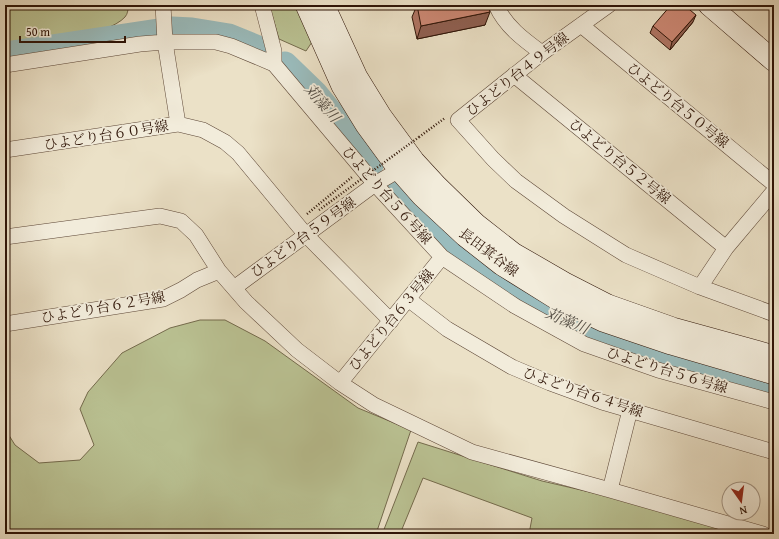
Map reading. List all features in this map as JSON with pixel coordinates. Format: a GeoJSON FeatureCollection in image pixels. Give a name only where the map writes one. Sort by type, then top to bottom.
{"type":"FeatureCollection","features":[{"type":"Feature","properties":{"kind":"street"},"geometry":{"type":"LineString","coordinates":[[163,5],[165,42],[178,124]]}},
{"type":"Feature","properties":{"kind":"street"},"geometry":{"type":"LineString","coordinates":[[262,5],[274,51],[274,64]]}},
{"type":"Feature","properties":{"kind":"street","name":"長田箕谷線"},"geometry":{"type":"LineString","coordinates":[[306,5],[342,86],[366,125],[406,165],[437,186],[476,224],[514,253],[608,305],[673,328],[774,356]]}},
{"type":"Feature","properties":{"kind":"street","name":"長田箕谷線"},"geometry":{"type":"LineString","coordinates":[[324,5],[357,77],[381,116],[422,196],[465,236],[502,265],[556,298],[603,321],[670,344],[774,374]]}},
{"type":"Feature","properties":{"kind":"street"},"geometry":{"type":"LineString","coordinates":[[496,5],[500,14],[519,36],[542,53]]}},
{"type":"Feature","properties":{"kind":"street","name":"ひよどり台４９号線"},"geometry":{"type":"LineString","coordinates":[[609,5],[542,53],[458,120],[493,159],[516,181],[564,216],[626,255],[700,287],[774,314]]}},
{"type":"Feature","properties":{"kind":"street"},"geometry":{"type":"LineString","coordinates":[[709,5],[774,61]]}},
{"type":"Feature","properties":{"kind":"street","name":"ひよどり台５０号線"},"geometry":{"type":"LineString","coordinates":[[581,26],[774,184]]}},
{"type":"Feature","properties":{"kind":"street","name":"ひよどり台５６号線"},"geometry":{"type":"LineString","coordinates":[[5,66],[140,44],[165,42],[216,42],[231,46],[274,64],[375,184],[442,257],[515,306],[584,344],[658,370],[774,402]]}},
{"type":"Feature","properties":{"kind":"street","name":"ひよどり台５２号線"},"geometry":{"type":"LineString","coordinates":[[514,75],[726,248]]}},
{"type":"Feature","properties":{"kind":"street","name":"ひよどり台６０号線"},"geometry":{"type":"LineString","coordinates":[[5,150],[178,124],[203,130],[225,142],[238,152],[306,235],[391,321]]}},
{"type":"Feature","properties":{"kind":"street","name":"ひよどり台５９号線"},"geometry":{"type":"LineString","coordinates":[[234,288],[375,184],[406,165]]}},
{"type":"Feature","properties":{"kind":"street"},"geometry":{"type":"LineString","coordinates":[[700,287],[726,248],[774,191]]}},
{"type":"Feature","properties":{"kind":"street"},"geometry":{"type":"LineString","coordinates":[[5,237],[160,216],[181,221],[196,236],[219,271],[246,302],[297,350],[340,383],[374,405],[472,452],[764,534]]}},
{"type":"Feature","properties":{"kind":"street","name":"ひよどり台６３号線"},"geometry":{"type":"LineString","coordinates":[[340,383],[442,257]]}},
{"type":"Feature","properties":{"kind":"street","name":"ひよどり台６２号線"},"geometry":{"type":"LineString","coordinates":[[5,324],[163,299],[197,280],[219,271]]}},
{"type":"Feature","properties":{"kind":"street","name":"ひよどり台６４号線"},"geometry":{"type":"LineString","coordinates":[[408,299],[447,329],[512,367],[550,383],[602,402],[774,452]]}},
{"type":"Feature","properties":{"kind":"street"},"geometry":{"type":"LineString","coordinates":[[610,490],[630,410]]}},
{"type":"Feature","properties":{"kind":"path"},"geometry":{"type":"LineString","coordinates":[[319,210],[447,116],[458,120]]}},
{"type":"Feature","properties":{"kind":"path"},"geometry":{"type":"LineString","coordinates":[[296,223],[362,169]]}},
{"type":"Feature","properties":{"kind":"green space"},"geometry":{"type":"Polygon","coordinates":[[[5,5],[129,5],[125,17],[116,24],[103,30],[69,40],[5,52],[5,5]]]}},
{"type":"Feature","properties":{"kind":"green space"},"geometry":{"type":"Polygon","coordinates":[[[269,5],[300,5],[314,39],[306,51],[279,39],[269,5]]]}},
{"type":"Feature","properties":{"kind":"green space"},"geometry":{"type":"Polygon","coordinates":[[[200,320],[225,320],[265,341],[358,408],[411,430],[376,534],[5,534],[5,429],[15,445],[39,463],[80,460],[94,445],[80,409],[88,392],[122,353],[170,328],[200,320]]]}},
{"type":"Feature","properties":{"kind":"green space"},"geometry":{"type":"Polygon","coordinates":[[[418,442],[542,481],[668,510],[732,534],[529,534],[532,518],[423,478],[400,534],[386,534],[383,532],[418,442]]]}},
{"type":"Feature","properties":{"kind":"building"},"geometry":{"type":"Polygon","coordinates":[[[417,5],[488,5],[490,12],[421,26],[417,5]]]}},
{"type":"Feature","properties":{"kind":"building"},"geometry":{"type":"Polygon","coordinates":[[[671,5],[684,5],[696,15],[672,42],[653,26],[671,5]]]}},
{"type":"Feature","properties":{"kind":"waterway","name":"苅藻川"},"geometry":{"type":"LineString","coordinates":[[172,29],[192,30],[229,36],[263,50]]}},
{"type":"Feature","properties":{"kind":"waterway","name":"苅藻川"},"geometry":{"type":"LineString","coordinates":[[5,54],[158,31]]}},
{"type":"Feature","properties":{"kind":"waterway","name":"苅藻川"},"geometry":{"type":"LineString","coordinates":[[285,64],[315,93],[372,163]]}},
{"type":"Feature","properties":{"kind":"waterway","name":"苅藻川"},"geometry":{"type":"LineString","coordinates":[[394,190],[427,226],[477,267],[533,307],[649,356],[774,391]]}}]}
